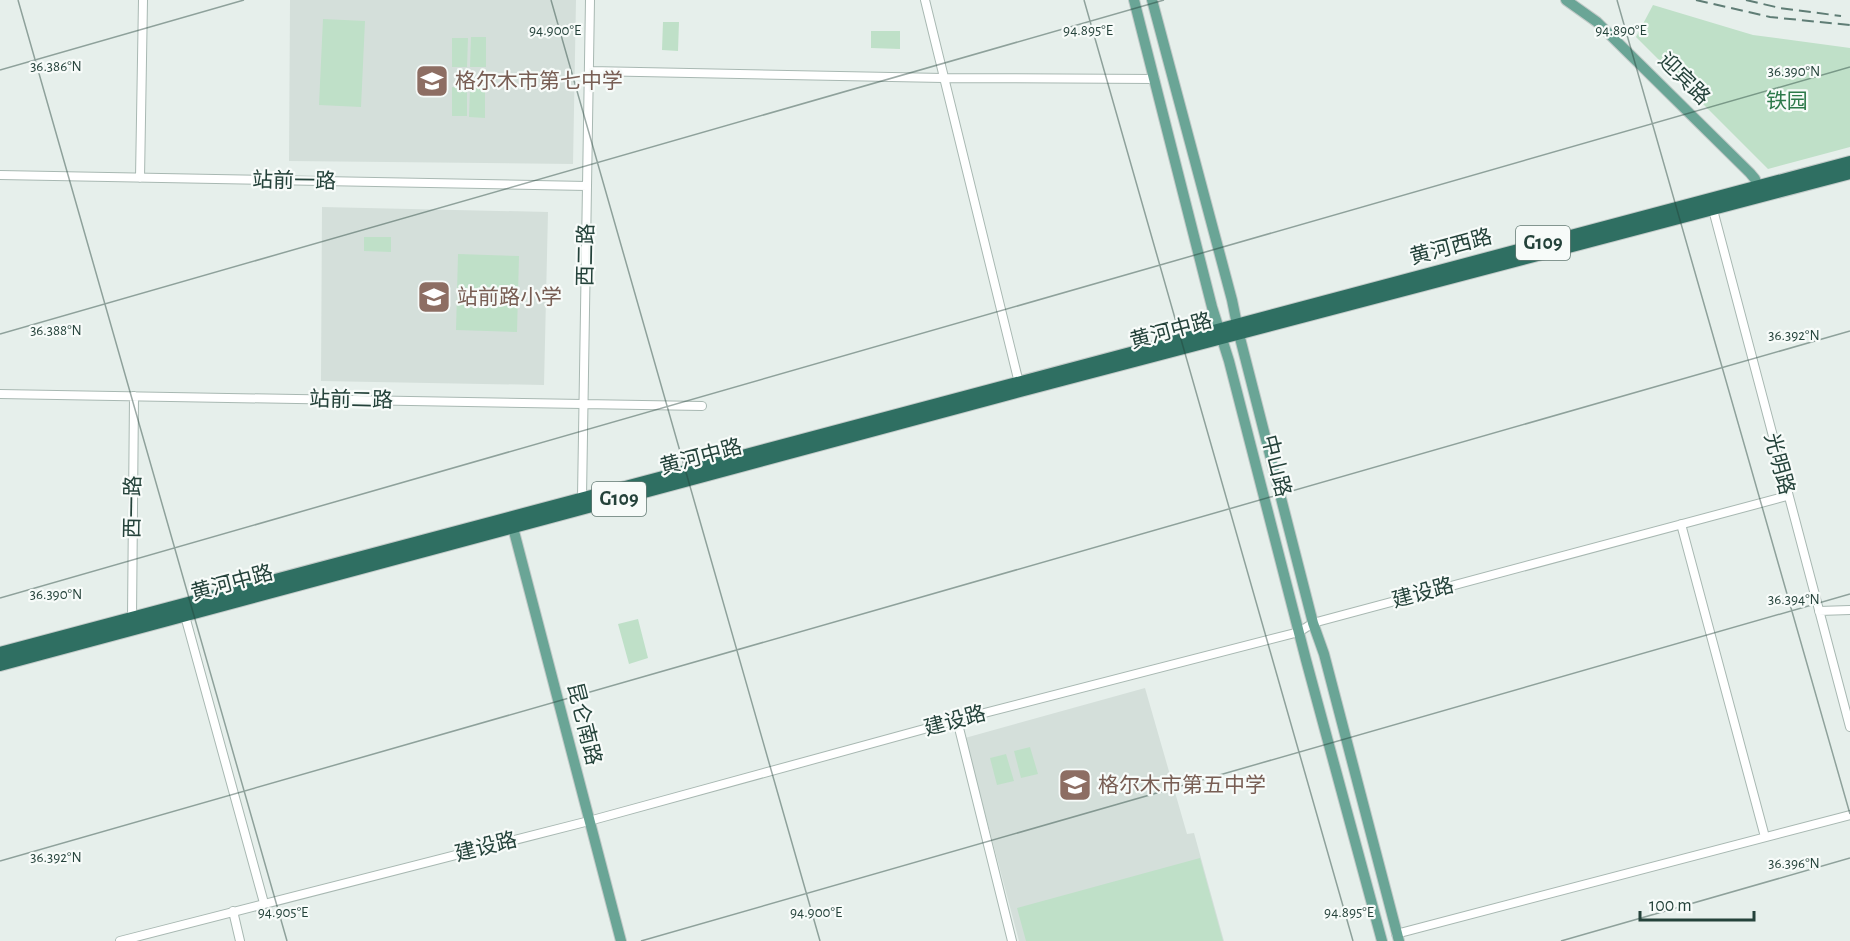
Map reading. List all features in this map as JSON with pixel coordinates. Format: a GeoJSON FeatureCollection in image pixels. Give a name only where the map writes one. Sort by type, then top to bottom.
{"type":"FeatureCollection","features":[{"type":"Feature","properties":{"kind":"highway","name":"黄河西路"},"geometry":{"type":"LineString","coordinates":[[1760,192],[1850,162]]}},
{"type":"Feature","properties":{"kind":"highway","name":"黄河西路"},"geometry":{"type":"LineString","coordinates":[[1238,329],[1760,192],[1850,173]]}},
{"type":"Feature","properties":{"kind":"highway","name":"黄河中路"},"geometry":{"type":"LineString","coordinates":[[0,653],[512,522],[1238,329]]}},
{"type":"Feature","properties":{"kind":"highway","name":"黄河中路"},"geometry":{"type":"LineString","coordinates":[[0,665],[185,616],[512,522]]}},
{"type":"Feature","properties":{"kind":"main road","name":"中山路"},"geometry":{"type":"LineString","coordinates":[[1134,0],[1382,941]]}},
{"type":"Feature","properties":{"kind":"main road","name":"中山路"},"geometry":{"type":"LineString","coordinates":[[1152,0],[1313,622],[1324,654],[1398,938]]}},
{"type":"Feature","properties":{"kind":"main road","name":"迎宾路"},"geometry":{"type":"LineString","coordinates":[[1566,0],[1597,22],[1742,165],[1755,179],[1760,192]]}},
{"type":"Feature","properties":{"kind":"main road","name":"昆仑南路"},"geometry":{"type":"LineString","coordinates":[[512,522],[621,941]]}},
{"type":"Feature","properties":{"kind":"street"},"geometry":{"type":"LineString","coordinates":[[140,178],[143,0]]}},
{"type":"Feature","properties":{"kind":"street","name":"西二路"},"geometry":{"type":"LineString","coordinates":[[583,503],[582,405],[590,0]]}},
{"type":"Feature","properties":{"kind":"street"},"geometry":{"type":"LineString","coordinates":[[925,0],[1019,386]]}},
{"type":"Feature","properties":{"kind":"street"},"geometry":{"type":"LineString","coordinates":[[590,70],[943,78],[1155,79]]}},
{"type":"Feature","properties":{"kind":"street","name":"站前一路"},"geometry":{"type":"LineString","coordinates":[[0,175],[587,186]]}},
{"type":"Feature","properties":{"kind":"street","name":"光明路"},"geometry":{"type":"LineString","coordinates":[[1711,205],[1850,728]]}},
{"type":"Feature","properties":{"kind":"street","name":"站前二路"},"geometry":{"type":"LineString","coordinates":[[0,394],[702,406]]}},
{"type":"Feature","properties":{"kind":"street","name":"西一路"},"geometry":{"type":"LineString","coordinates":[[132,618],[134,396]]}},
{"type":"Feature","properties":{"kind":"street","name":"建设路"},"geometry":{"type":"LineString","coordinates":[[120,941],[589,821],[957,720],[1299,632],[1313,622],[1787,496]]}},
{"type":"Feature","properties":{"kind":"street"},"geometry":{"type":"LineString","coordinates":[[1681,524],[1765,837]]}},
{"type":"Feature","properties":{"kind":"street"},"geometry":{"type":"LineString","coordinates":[[1819,611],[1850,610]]}},
{"type":"Feature","properties":{"kind":"street"},"geometry":{"type":"LineString","coordinates":[[185,616],[264,903]]}},
{"type":"Feature","properties":{"kind":"street"},"geometry":{"type":"LineString","coordinates":[[957,720],[1012,941]]}},
{"type":"Feature","properties":{"kind":"street"},"geometry":{"type":"LineString","coordinates":[[1398,938],[1850,815]]}},
{"type":"Feature","properties":{"kind":"street"},"geometry":{"type":"LineString","coordinates":[[233,911],[240,941]]}},
{"type":"Feature","properties":{"kind":"shaded area","name":"格尔木市第七中学"},"geometry":{"type":"Polygon","coordinates":[[[290,0],[576,0],[573,164],[289,161],[290,0]]]}},
{"type":"Feature","properties":{"kind":"shaded area","name":"站前路小学"},"geometry":{"type":"Polygon","coordinates":[[[322,207],[548,212],[544,385],[321,381],[322,207]]]}},
{"type":"Feature","properties":{"kind":"shaded area","name":"格尔木市第五中学"},"geometry":{"type":"Polygon","coordinates":[[[1145,688],[1187,834],[1194,833],[1224,941],[1019,941],[965,738],[1145,688]]]}},
{"type":"Feature","properties":{"kind":"green space","name":"铁园"},"geometry":{"type":"Polygon","coordinates":[[[1653,5],[1753,35],[1850,48],[1850,147],[1768,169],[1636,37],[1653,5]]]}},
{"type":"Feature","properties":{"kind":"green space"},"geometry":{"type":"Polygon","coordinates":[[[323,19],[365,21],[361,107],[319,105],[323,19]]]}},
{"type":"Feature","properties":{"kind":"green space"},"geometry":{"type":"Polygon","coordinates":[[[663,22],[679,22],[678,51],[662,50],[663,22]]]}},
{"type":"Feature","properties":{"kind":"green space"},"geometry":{"type":"Polygon","coordinates":[[[871,31],[900,31],[900,49],[871,48],[871,31]]]}},
{"type":"Feature","properties":{"kind":"green space"},"geometry":{"type":"Polygon","coordinates":[[[471,37],[486,37],[486,67],[470,67],[471,37]]]}},
{"type":"Feature","properties":{"kind":"green space"},"geometry":{"type":"Polygon","coordinates":[[[452,38],[468,38],[467,67],[452,67],[452,38]]]}},
{"type":"Feature","properties":{"kind":"green space"},"geometry":{"type":"Polygon","coordinates":[[[452,87],[467,87],[467,116],[452,116],[452,87]]]}},
{"type":"Feature","properties":{"kind":"green space"},"geometry":{"type":"Polygon","coordinates":[[[470,88],[485,88],[485,118],[469,117],[470,88]]]}},
{"type":"Feature","properties":{"kind":"green space"},"geometry":{"type":"Polygon","coordinates":[[[364,237],[391,237],[391,252],[364,251],[364,237]]]}},
{"type":"Feature","properties":{"kind":"green space"},"geometry":{"type":"Polygon","coordinates":[[[458,254],[519,256],[517,332],[456,330],[458,254]]]}},
{"type":"Feature","properties":{"kind":"green space"},"geometry":{"type":"Polygon","coordinates":[[[638,619],[648,658],[629,664],[618,624],[638,619]]]}},
{"type":"Feature","properties":{"kind":"green space"},"geometry":{"type":"Polygon","coordinates":[[[1030,747],[1038,774],[1021,778],[1014,751],[1030,747]]]}},
{"type":"Feature","properties":{"kind":"green space"},"geometry":{"type":"Polygon","coordinates":[[[1006,754],[1014,781],[997,785],[990,758],[1006,754]]]}},
{"type":"Feature","properties":{"kind":"green space"},"geometry":{"type":"Polygon","coordinates":[[[1200,858],[1223,941],[1026,941],[1017,908],[1200,858]]]}},
{"type":"Feature","properties":{"kind":"railway"},"geometry":{"type":"LineString","coordinates":[[1696,0],[1770,17],[1850,25]]}},
{"type":"Feature","properties":{"kind":"railway"},"geometry":{"type":"LineString","coordinates":[[1746,0],[1780,8],[1841,16]]}},
{"type":"Feature","properties":{"kind":"place","name":"格尔木市第七中学"},"geometry":{"type":"Point","coordinates":[432,81]}},
{"type":"Feature","properties":{"kind":"place","name":"站前路小学"},"geometry":{"type":"Point","coordinates":[434,297]}},
{"type":"Feature","properties":{"kind":"place","name":"格尔木市第五中学"},"geometry":{"type":"Point","coordinates":[1075,785]}}]}
